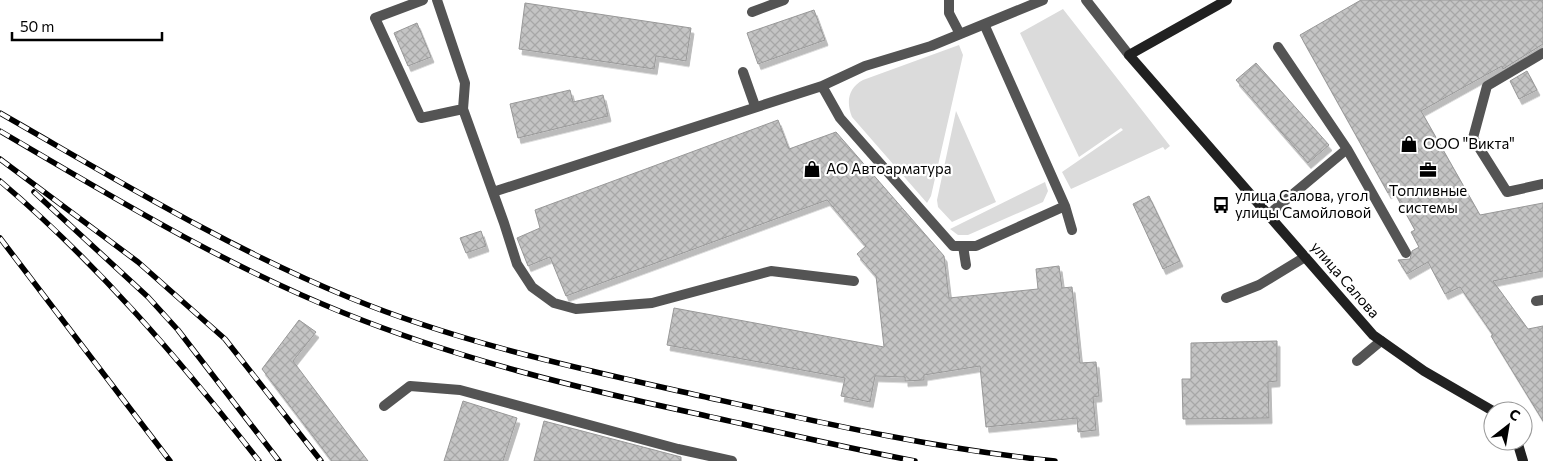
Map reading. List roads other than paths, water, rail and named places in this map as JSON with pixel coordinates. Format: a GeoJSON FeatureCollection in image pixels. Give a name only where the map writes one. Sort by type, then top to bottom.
{"type":"FeatureCollection","features":[{"type":"Feature","properties":{"kind":"street"},"geometry":{"type":"LineString","coordinates":[[423,0],[375,18],[421,118],[463,109]]}},
{"type":"Feature","properties":{"kind":"street"},"geometry":{"type":"LineString","coordinates":[[437,0],[465,83],[463,109],[517,264],[532,288],[554,303],[576,309],[652,303],[771,272],[854,281]]}},
{"type":"Feature","properties":{"kind":"street"},"geometry":{"type":"LineString","coordinates":[[752,12],[784,0]]}},
{"type":"Feature","properties":{"kind":"street"},"geometry":{"type":"LineString","coordinates":[[949,0],[950,13],[960,34]]}},
{"type":"Feature","properties":{"kind":"street"},"geometry":{"type":"LineString","coordinates":[[493,192],[755,106],[822,86],[865,66],[960,34],[1044,0]]}},
{"type":"Feature","properties":{"kind":"street","name":"улица Салова"},"geometry":{"type":"LineString","coordinates":[[1086,0],[1129,55],[1305,257],[1382,341],[1424,370],[1483,406]]}},
{"type":"Feature","properties":{"kind":"street"},"geometry":{"type":"LineString","coordinates":[[1129,55],[1226,0]]}},
{"type":"Feature","properties":{"kind":"street"},"geometry":{"type":"LineString","coordinates":[[984,24],[1065,206],[1072,230]]}},
{"type":"Feature","properties":{"kind":"street"},"geometry":{"type":"LineString","coordinates":[[1278,47],[1347,149],[1406,253]]}},
{"type":"Feature","properties":{"kind":"street"},"geometry":{"type":"LineString","coordinates":[[1543,53],[1487,86],[1473,138],[1507,192],[1543,184]]}},
{"type":"Feature","properties":{"kind":"street"},"geometry":{"type":"LineString","coordinates":[[742,72],[755,106]]}},
{"type":"Feature","properties":{"kind":"street"},"geometry":{"type":"LineString","coordinates":[[822,86],[840,118],[953,246],[976,246],[1065,206]]}},
{"type":"Feature","properties":{"kind":"street"},"geometry":{"type":"LineString","coordinates":[[1268,215],[1347,149]]}},
{"type":"Feature","properties":{"kind":"street"},"geometry":{"type":"LineString","coordinates":[[963,246],[966,265]]}},
{"type":"Feature","properties":{"kind":"street"},"geometry":{"type":"LineString","coordinates":[[1226,298],[1259,285],[1305,257]]}},
{"type":"Feature","properties":{"kind":"street"},"geometry":{"type":"LineString","coordinates":[[1357,361],[1382,341]]}},
{"type":"Feature","properties":{"kind":"street"},"geometry":{"type":"LineString","coordinates":[[384,406],[410,386],[460,390],[678,449],[732,461]]}},
{"type":"Feature","properties":{"kind":"railway"},"geometry":{"type":"LineString","coordinates":[[0,113],[214,234],[303,277],[391,314],[478,342],[656,386],[877,434],[1010,456],[1055,461]]}},
{"type":"Feature","properties":{"kind":"railway"},"geometry":{"type":"LineString","coordinates":[[0,131],[169,228],[255,273],[344,313],[430,345],[563,383],[915,461]]}},
{"type":"Feature","properties":{"kind":"railway"},"geometry":{"type":"LineString","coordinates":[[0,159],[138,262],[225,339],[321,461]]}},
{"type":"Feature","properties":{"kind":"railway"},"geometry":{"type":"LineString","coordinates":[[0,181],[71,246],[137,314],[199,386],[259,461]]}},
{"type":"Feature","properties":{"kind":"railway"},"geometry":{"type":"LineString","coordinates":[[34,192],[148,297],[178,330],[279,461]]}},
{"type":"Feature","properties":{"kind":"railway"},"geometry":{"type":"LineString","coordinates":[[0,238],[170,461]]}},
{"type":"Feature","properties":{"kind":"place","name":"ООО \"Викта\""},"geometry":{"type":"Point","coordinates":[1409,144]}},
{"type":"Feature","properties":{"kind":"place","name":"АО Автоарматура"},"geometry":{"type":"Point","coordinates":[812,169]}},
{"type":"Feature","properties":{"kind":"place","name":"Топливные системы"},"geometry":{"type":"Point","coordinates":[1428,170]}},
{"type":"Feature","properties":{"kind":"place","name":"улица Салова, угол улицы Самойловой"},"geometry":{"type":"Point","coordinates":[1221,205]}}]}
